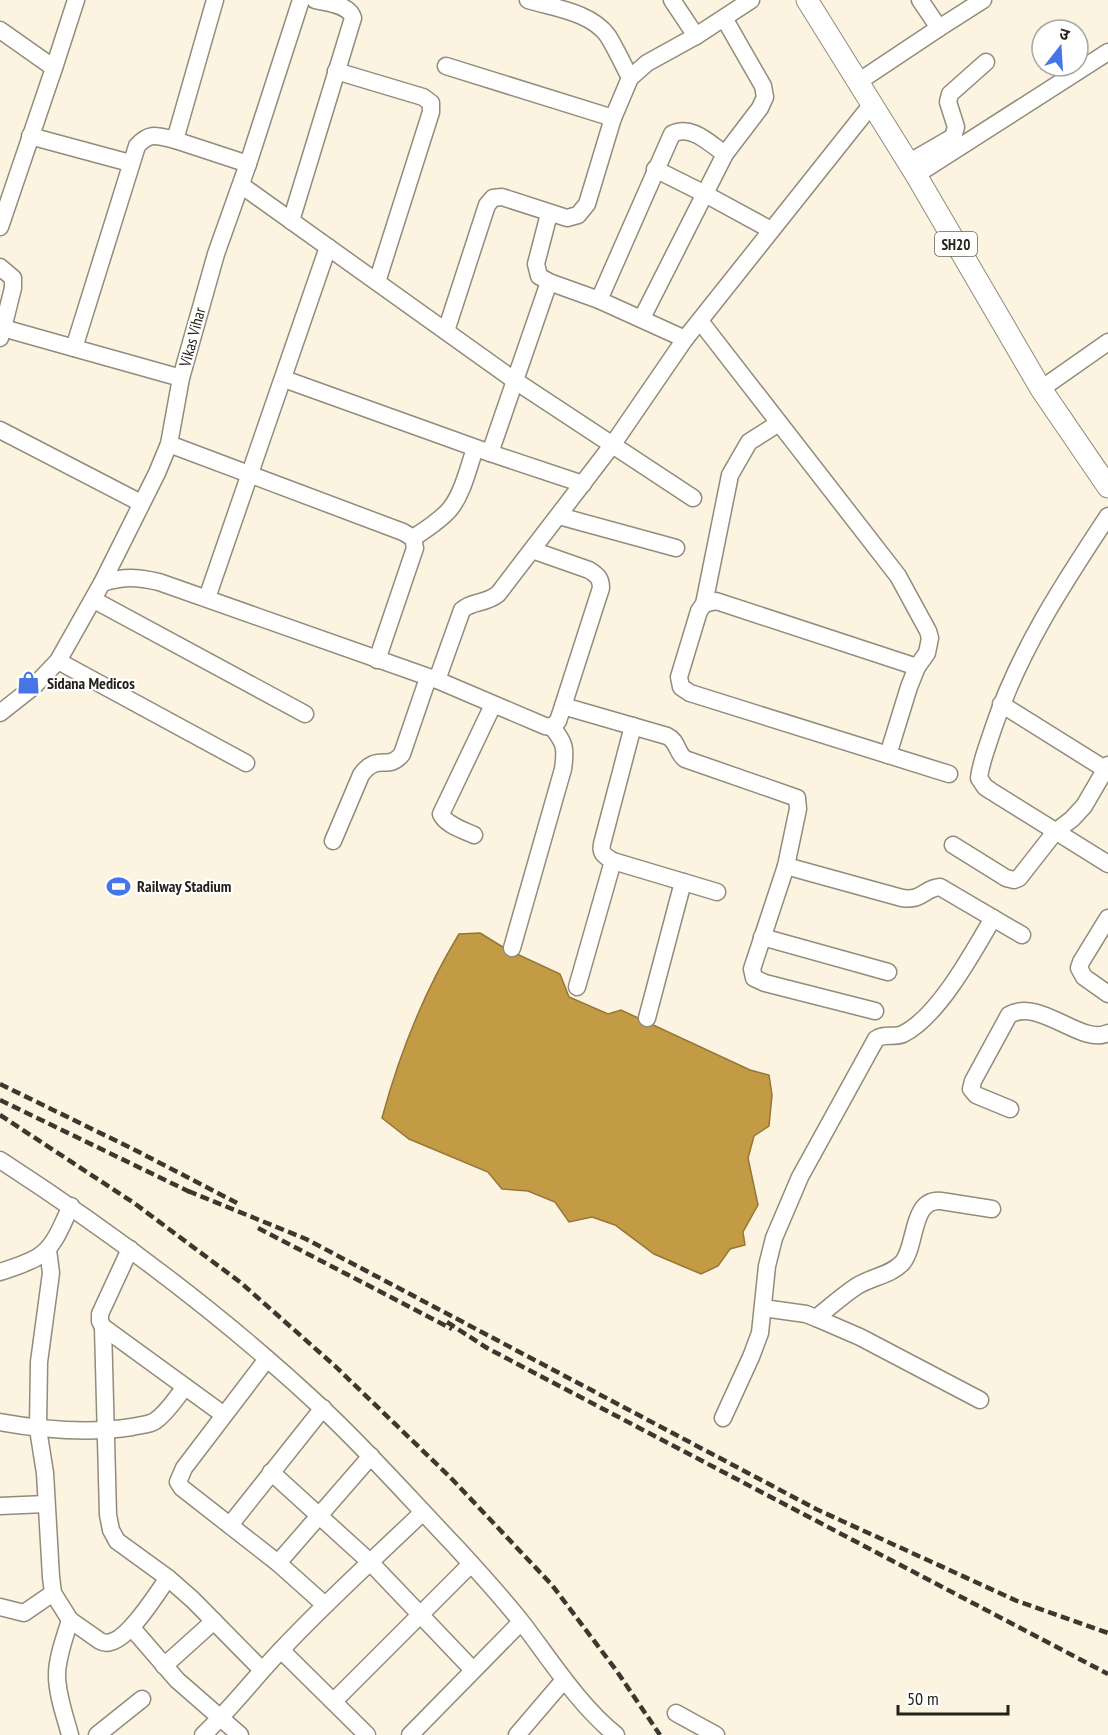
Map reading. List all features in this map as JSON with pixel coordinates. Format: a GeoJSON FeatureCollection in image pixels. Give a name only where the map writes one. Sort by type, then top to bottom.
{"type":"FeatureCollection","features":[{"type":"Feature","properties":{"kind":"main road","name":"SH20"},"geometry":{"type":"LineString","coordinates":[[807,0],[912,169],[1041,389],[1108,488]]}},
{"type":"Feature","properties":{"kind":"street"},"geometry":{"type":"LineString","coordinates":[[0,227],[76,0]]}},
{"type":"Feature","properties":{"kind":"street"},"geometry":{"type":"LineString","coordinates":[[175,140],[215,0]]}},
{"type":"Feature","properties":{"kind":"street","name":"Vikas Vihar"},"geometry":{"type":"LineString","coordinates":[[0,713],[33,687],[58,662],[94,600],[157,473],[169,444],[181,378],[216,254],[241,185],[301,0]]}},
{"type":"Feature","properties":{"kind":"street"},"geometry":{"type":"LineString","coordinates":[[291,221],[352,18],[351,12],[346,9],[315,0]]}},
{"type":"Feature","properties":{"kind":"street"},"geometry":{"type":"LineString","coordinates":[[528,0],[578,15],[595,24],[607,36],[630,78]]}},
{"type":"Feature","properties":{"kind":"street"},"geometry":{"type":"LineString","coordinates":[[672,0],[696,36]]}},
{"type":"Feature","properties":{"kind":"street"},"geometry":{"type":"LineString","coordinates":[[446,331],[487,206],[493,198],[502,197],[567,218],[578,216],[587,204],[613,118],[630,78],[647,63],[696,36],[751,0]]}},
{"type":"Feature","properties":{"kind":"street"},"geometry":{"type":"LineString","coordinates":[[920,0],[939,28]]}},
{"type":"Feature","properties":{"kind":"street"},"geometry":{"type":"LineString","coordinates":[[858,82],[983,0]]}},
{"type":"Feature","properties":{"kind":"street"},"geometry":{"type":"LineString","coordinates":[[642,318],[725,154],[760,108],[765,97],[763,86],[724,18]]}},
{"type":"Feature","properties":{"kind":"street"},"geometry":{"type":"LineString","coordinates":[[0,30],[54,68]]}},
{"type":"Feature","properties":{"kind":"street"},"geometry":{"type":"LineString","coordinates":[[912,169],[1108,52]]}},
{"type":"Feature","properties":{"kind":"street"},"geometry":{"type":"LineString","coordinates":[[912,169],[953,137],[956,128],[948,102],[950,94],[986,62]]}},
{"type":"Feature","properties":{"kind":"street"},"geometry":{"type":"LineString","coordinates":[[446,66],[613,118]]}},
{"type":"Feature","properties":{"kind":"street"},"geometry":{"type":"LineString","coordinates":[[336,71],[423,97],[431,103],[431,112],[378,282]]}},
{"type":"Feature","properties":{"kind":"street"},"geometry":{"type":"LineString","coordinates":[[333,841],[367,766],[374,762],[391,763],[402,754],[462,610],[468,605],[488,602],[498,594],[613,444],[685,339],[872,104]]}},
{"type":"Feature","properties":{"kind":"street"},"geometry":{"type":"LineString","coordinates":[[599,300],[672,134],[680,130],[691,131],[725,154]]}},
{"type":"Feature","properties":{"kind":"street"},"geometry":{"type":"LineString","coordinates":[[74,348],[130,163],[143,138],[155,135],[248,164]]}},
{"type":"Feature","properties":{"kind":"street"},"geometry":{"type":"LineString","coordinates":[[30,136],[130,163]]}},
{"type":"Feature","properties":{"kind":"street"},"geometry":{"type":"LineString","coordinates":[[655,169],[771,230]]}},
{"type":"Feature","properties":{"kind":"street"},"geometry":{"type":"LineString","coordinates":[[241,185],[514,380],[693,498]]}},
{"type":"Feature","properties":{"kind":"street"},"geometry":{"type":"LineString","coordinates":[[549,214],[536,264],[539,276],[642,318],[685,339]]}},
{"type":"Feature","properties":{"kind":"street"},"geometry":{"type":"LineString","coordinates":[[207,598],[328,247]]}},
{"type":"Feature","properties":{"kind":"street"},"geometry":{"type":"LineString","coordinates":[[0,267],[13,278],[13,288],[2,333],[74,348],[181,378]]}},
{"type":"Feature","properties":{"kind":"street"},"geometry":{"type":"LineString","coordinates":[[412,538],[433,525],[450,509],[482,451],[514,380],[549,282]]}},
{"type":"Feature","properties":{"kind":"street"},"geometry":{"type":"LineString","coordinates":[[700,321],[898,576],[930,638],[927,653],[917,667],[888,755]]}},
{"type":"Feature","properties":{"kind":"street"},"geometry":{"type":"LineString","coordinates":[[1041,389],[1108,342]]}},
{"type":"Feature","properties":{"kind":"street"},"geometry":{"type":"LineString","coordinates":[[284,379],[482,451],[583,484]]}},
{"type":"Feature","properties":{"kind":"street"},"geometry":{"type":"LineString","coordinates":[[779,423],[749,442],[730,475],[704,604],[699,611],[679,677],[681,687],[690,693],[949,774]]}},
{"type":"Feature","properties":{"kind":"street"},"geometry":{"type":"LineString","coordinates":[[0,430],[141,503]]}},
{"type":"Feature","properties":{"kind":"street"},"geometry":{"type":"LineString","coordinates":[[169,444],[403,532],[412,538],[415,548],[377,660]]}},
{"type":"Feature","properties":{"kind":"street"},"geometry":{"type":"LineString","coordinates":[[559,516],[676,548]]}},
{"type":"Feature","properties":{"kind":"street"},"geometry":{"type":"LineString","coordinates":[[1108,516],[1054,597],[1014,674],[1001,704],[980,770],[980,782],[991,791],[1108,864]]}},
{"type":"Feature","properties":{"kind":"street"},"geometry":{"type":"LineString","coordinates":[[532,550],[589,570],[601,581],[601,588],[558,721],[552,727]]}},
{"type":"Feature","properties":{"kind":"street"},"geometry":{"type":"LineString","coordinates":[[102,584],[121,578],[159,582],[432,679],[552,727],[562,739],[566,751],[563,769],[512,948]]}},
{"type":"Feature","properties":{"kind":"street"},"geometry":{"type":"LineString","coordinates":[[94,600],[304,714]]}},
{"type":"Feature","properties":{"kind":"street"},"geometry":{"type":"LineString","coordinates":[[704,604],[716,601],[917,667]]}},
{"type":"Feature","properties":{"kind":"street"},"geometry":{"type":"LineString","coordinates":[[58,662],[246,763]]}},
{"type":"Feature","properties":{"kind":"street"},"geometry":{"type":"LineString","coordinates":[[953,845],[1006,878],[1014,880],[1024,873],[1055,832],[1084,806],[1107,768],[1001,704]]}},
{"type":"Feature","properties":{"kind":"street"},"geometry":{"type":"LineString","coordinates":[[474,836],[446,822],[442,819],[441,814],[493,705]]}},
{"type":"Feature","properties":{"kind":"street"},"geometry":{"type":"LineString","coordinates":[[563,706],[672,738],[676,742],[680,755],[685,759],[794,795],[798,800],[798,808],[786,866],[752,969],[754,978],[765,983],[875,1011]]}},
{"type":"Feature","properties":{"kind":"street"},"geometry":{"type":"LineString","coordinates":[[633,726],[602,844],[603,855],[613,861],[717,892]]}},
{"type":"Feature","properties":{"kind":"street"},"geometry":{"type":"LineString","coordinates":[[577,987],[613,861]]}},
{"type":"Feature","properties":{"kind":"street"},"geometry":{"type":"LineString","coordinates":[[786,866],[902,898],[916,899],[940,887],[1022,935]]}},
{"type":"Feature","properties":{"kind":"street"},"geometry":{"type":"LineString","coordinates":[[647,1018],[683,882]]}},
{"type":"Feature","properties":{"kind":"street"},"geometry":{"type":"LineString","coordinates":[[723,1418],[752,1357],[760,1333],[767,1266],[774,1238],[800,1177],[876,1039],[880,1036],[903,1034],[930,1011],[960,975],[993,918]]}},
{"type":"Feature","properties":{"kind":"street"},"geometry":{"type":"LineString","coordinates":[[1108,918],[1079,968],[1084,977],[1108,994]]}},
{"type":"Feature","properties":{"kind":"street"},"geometry":{"type":"LineString","coordinates":[[762,937],[888,972]]}},
{"type":"Feature","properties":{"kind":"street"},"geometry":{"type":"LineString","coordinates":[[1010,1109],[976,1095],[971,1089],[978,1070],[1009,1015],[1015,1011],[1029,1011],[1095,1035],[1108,1033]]}},
{"type":"Feature","properties":{"kind":"street"},"geometry":{"type":"LineString","coordinates":[[0,1160],[71,1206],[130,1249],[240,1335],[323,1408],[423,1512],[521,1622],[598,1729],[616,1735]]}},
{"type":"Feature","properties":{"kind":"street"},"geometry":{"type":"LineString","coordinates":[[816,1317],[858,1285],[890,1272],[901,1264],[907,1256],[921,1209],[927,1203],[941,1200],[992,1209]]}},
{"type":"Feature","properties":{"kind":"street"},"geometry":{"type":"LineString","coordinates":[[0,1272],[38,1258],[48,1250],[71,1206]]}},
{"type":"Feature","properties":{"kind":"street"},"geometry":{"type":"LineString","coordinates":[[130,1249],[100,1314],[103,1328],[108,1515],[111,1530],[117,1540],[193,1600],[262,1670]]}},
{"type":"Feature","properties":{"kind":"street"},"geometry":{"type":"LineString","coordinates":[[48,1250],[51,1273],[39,1362],[38,1429],[45,1473],[53,1593],[70,1620],[105,1644],[115,1641],[132,1628],[168,1578]]}},
{"type":"Feature","properties":{"kind":"street"},"geometry":{"type":"LineString","coordinates":[[763,1308],[816,1317],[860,1337],[980,1400]]}},
{"type":"Feature","properties":{"kind":"street"},"geometry":{"type":"LineString","coordinates":[[103,1328],[224,1415]]}},
{"type":"Feature","properties":{"kind":"street"},"geometry":{"type":"LineString","coordinates":[[267,1359],[184,1468],[178,1482],[182,1488],[278,1563],[325,1605]]}},
{"type":"Feature","properties":{"kind":"street"},"geometry":{"type":"LineString","coordinates":[[0,1422],[38,1429],[106,1431],[153,1423],[164,1414],[185,1387]]}},
{"type":"Feature","properties":{"kind":"street"},"geometry":{"type":"LineString","coordinates":[[230,1525],[323,1408]]}},
{"type":"Feature","properties":{"kind":"street"},"geometry":{"type":"LineString","coordinates":[[278,1563],[370,1456]]}},
{"type":"Feature","properties":{"kind":"street"},"geometry":{"type":"LineString","coordinates":[[271,1472],[370,1562],[418,1615],[473,1670]]}},
{"type":"Feature","properties":{"kind":"street"},"geometry":{"type":"LineString","coordinates":[[0,1506],[46,1504]]}},
{"type":"Feature","properties":{"kind":"street"},"geometry":{"type":"LineString","coordinates":[[203,1735],[222,1718],[280,1650],[423,1512]]}},
{"type":"Feature","properties":{"kind":"street"},"geometry":{"type":"LineString","coordinates":[[334,1701],[471,1564]]}},
{"type":"Feature","properties":{"kind":"street"},"geometry":{"type":"LineString","coordinates":[[0,1607],[24,1613],[53,1593]]}},
{"type":"Feature","properties":{"kind":"street"},"geometry":{"type":"LineString","coordinates":[[70,1620],[57,1674],[70,1735]]}},
{"type":"Feature","properties":{"kind":"street"},"geometry":{"type":"LineString","coordinates":[[164,1666],[214,1621]]}},
{"type":"Feature","properties":{"kind":"street"},"geometry":{"type":"LineString","coordinates":[[410,1735],[521,1622]]}},
{"type":"Feature","properties":{"kind":"street"},"geometry":{"type":"LineString","coordinates":[[132,1628],[177,1680],[240,1735]]}},
{"type":"Feature","properties":{"kind":"street"},"geometry":{"type":"LineString","coordinates":[[280,1650],[367,1735]]}},
{"type":"Feature","properties":{"kind":"street"},"geometry":{"type":"LineString","coordinates":[[517,1735],[564,1680]]}},
{"type":"Feature","properties":{"kind":"street"},"geometry":{"type":"LineString","coordinates":[[97,1735],[142,1699]]}},
{"type":"Feature","properties":{"kind":"street"},"geometry":{"type":"LineString","coordinates":[[676,1713],[716,1735]]}},
{"type":"Feature","properties":{"kind":"shaded area"},"geometry":{"type":"Polygon","coordinates":[[[480,933],[506,949],[560,974],[569,997],[608,1014],[621,1010],[750,1070],[769,1075],[772,1095],[769,1126],[754,1136],[748,1158],[758,1205],[743,1232],[745,1245],[730,1249],[718,1266],[701,1274],[654,1254],[615,1225],[592,1217],[569,1222],[555,1202],[528,1191],[502,1189],[488,1172],[409,1139],[382,1118],[414,1023],[447,955],[459,934],[480,933]]]}},
{"type":"Feature","properties":{"kind":"railway"},"geometry":{"type":"LineString","coordinates":[[0,1084],[237,1203]]}},
{"type":"Feature","properties":{"kind":"railway"},"geometry":{"type":"LineString","coordinates":[[0,1100],[194,1194]]}},
{"type":"Feature","properties":{"kind":"railway"},"geometry":{"type":"LineString","coordinates":[[0,1115],[134,1203],[240,1282],[335,1366],[450,1477],[552,1585],[616,1670],[660,1735]]}},
{"type":"Feature","properties":{"kind":"railway"},"geometry":{"type":"LineString","coordinates":[[188,1191],[306,1239],[816,1509],[1017,1601],[1108,1633]]}},
{"type":"Feature","properties":{"kind":"railway"},"geometry":{"type":"LineString","coordinates":[[258,1228],[452,1329]]}},
{"type":"Feature","properties":{"kind":"railway"},"geometry":{"type":"LineString","coordinates":[[447,1322],[487,1348],[1108,1674]]}},
{"type":"Feature","properties":{"kind":"place","name":"Sidana Medicos"},"geometry":{"type":"Point","coordinates":[29,683]}},
{"type":"Feature","properties":{"kind":"place","name":"Railway Stadium"},"geometry":{"type":"Point","coordinates":[119,886]}}]}
